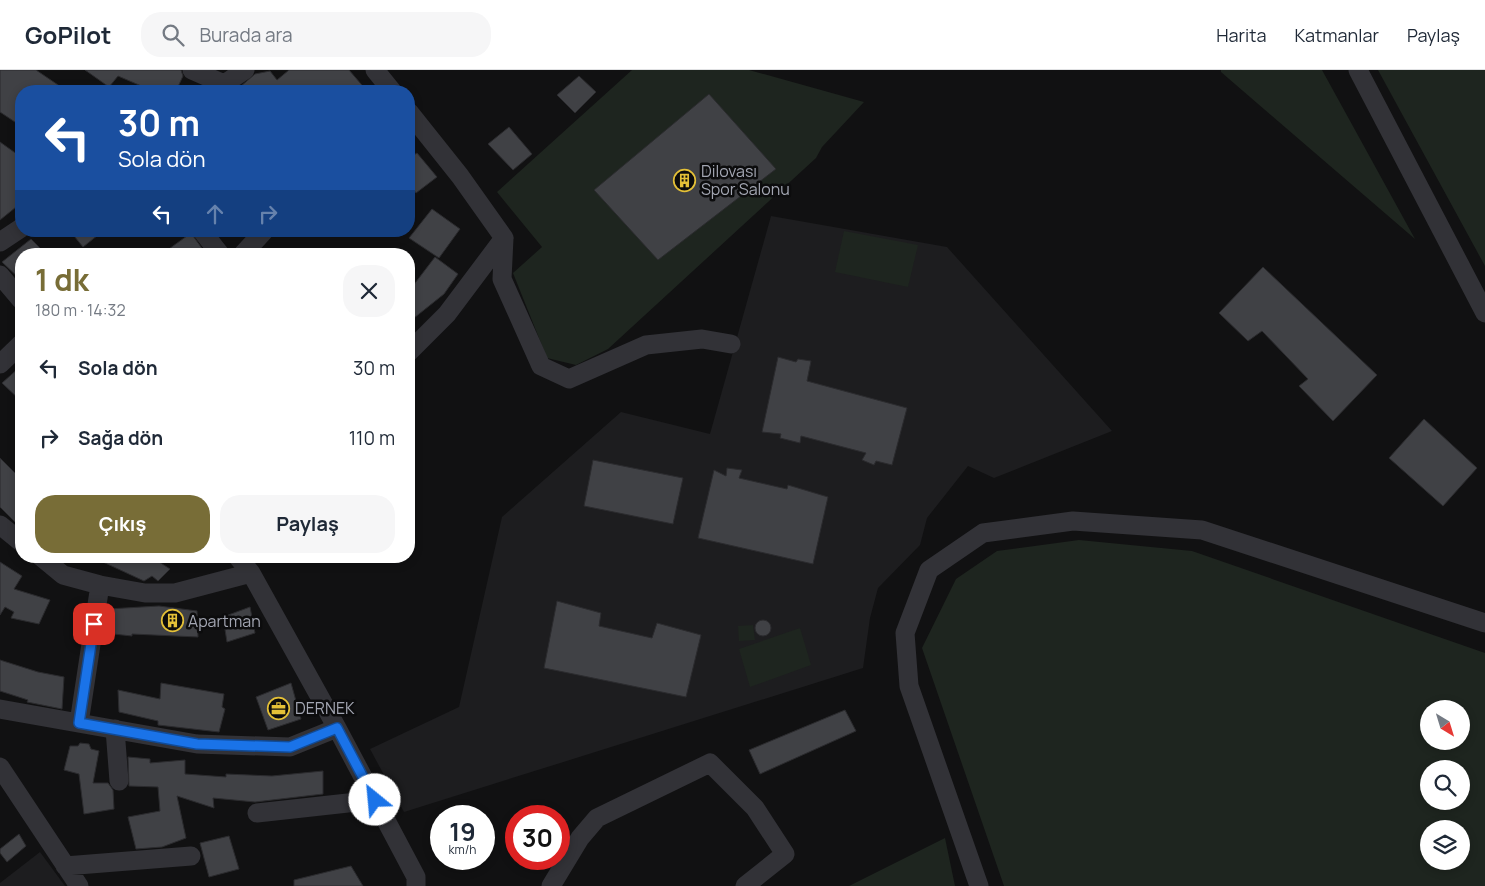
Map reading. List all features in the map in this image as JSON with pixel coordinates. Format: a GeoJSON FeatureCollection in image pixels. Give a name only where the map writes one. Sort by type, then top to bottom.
{"type":"FeatureCollection","features":[{"type":"Feature","properties":{"kind":"street"},"geometry":{"type":"LineString","coordinates":[[192,70],[214,85]]}},
{"type":"Feature","properties":{"kind":"street"},"geometry":{"type":"LineString","coordinates":[[223,85],[245,70]]}},
{"type":"Feature","properties":{"kind":"street"},"geometry":{"type":"LineString","coordinates":[[375,70],[387,85]]}},
{"type":"Feature","properties":{"kind":"street"},"geometry":{"type":"LineString","coordinates":[[1358,70],[1485,313]]}},
{"type":"Feature","properties":{"kind":"street"},"geometry":{"type":"LineString","coordinates":[[415,120],[460,176],[504,238],[502,279],[541,366],[569,380],[646,345],[702,339],[731,344]]}},
{"type":"Feature","properties":{"kind":"street"},"geometry":{"type":"LineString","coordinates":[[0,242],[15,232]]}},
{"type":"Feature","properties":{"kind":"street"},"geometry":{"type":"LineString","coordinates":[[207,237],[215,248]]}},
{"type":"Feature","properties":{"kind":"street"},"geometry":{"type":"LineString","coordinates":[[248,248],[259,237]]}},
{"type":"Feature","properties":{"kind":"street"},"geometry":{"type":"LineString","coordinates":[[415,346],[447,314],[504,238]]}},
{"type":"Feature","properties":{"kind":"street"},"geometry":{"type":"LineString","coordinates":[[0,275],[15,293]]}},
{"type":"Feature","properties":{"kind":"street"},"geometry":{"type":"LineString","coordinates":[[0,364],[15,350]]}},
{"type":"Feature","properties":{"kind":"street"},"geometry":{"type":"LineString","coordinates":[[978,886],[909,686],[905,633],[929,570],[983,533],[1073,521],[1202,530],[1485,623]]}},
{"type":"Feature","properties":{"kind":"street"},"geometry":{"type":"LineString","coordinates":[[0,525],[15,537]]}},
{"type":"Feature","properties":{"kind":"street"},"geometry":{"type":"LineString","coordinates":[[49,563],[64,575],[100,585],[145,593],[175,593],[251,573]]}},
{"type":"Feature","properties":{"kind":"street"},"geometry":{"type":"LineString","coordinates":[[243,563],[251,573],[337,728],[416,877],[416,886]]}},
{"type":"Feature","properties":{"kind":"street"},"geometry":{"type":"LineString","coordinates":[[79,723],[100,585]]}},
{"type":"Feature","properties":{"kind":"street"},"geometry":{"type":"LineString","coordinates":[[0,709],[197,744],[290,747],[337,728]]}},
{"type":"Feature","properties":{"kind":"street"},"geometry":{"type":"LineString","coordinates":[[115,729],[119,781]]}},
{"type":"Feature","properties":{"kind":"street"},"geometry":{"type":"LineString","coordinates":[[551,886],[580,838],[597,818],[710,763],[755,808],[785,854],[746,886]]}},
{"type":"Feature","properties":{"kind":"street"},"geometry":{"type":"LineString","coordinates":[[0,767],[79,886]]}},
{"type":"Feature","properties":{"kind":"street"},"geometry":{"type":"LineString","coordinates":[[257,813],[375,800]]}},
{"type":"Feature","properties":{"kind":"street"},"geometry":{"type":"LineString","coordinates":[[65,866],[191,856]]}},
{"type":"Feature","properties":{"kind":"shaded area"},"geometry":{"type":"Polygon","coordinates":[[[632,70],[749,70],[864,102],[822,147],[816,158],[608,349],[576,365],[547,358],[513,273],[542,247],[497,192],[632,70]]]}},
{"type":"Feature","properties":{"kind":"shaded area"},"geometry":{"type":"Polygon","coordinates":[[[1221,70],[1322,70],[1415,239],[1221,72],[1221,70]]]}},
{"type":"Feature","properties":{"kind":"shaded area"},"geometry":{"type":"Polygon","coordinates":[[[1378,70],[1485,70],[1485,266],[1378,70]]]}},
{"type":"Feature","properties":{"kind":"shaded area"},"geometry":{"type":"Polygon","coordinates":[[[771,216],[947,247],[1112,431],[994,478],[968,466],[927,518],[920,545],[878,588],[870,618],[863,668],[404,812],[370,749],[459,707],[502,517],[621,412],[710,434],[771,216]]]}},
{"type":"Feature","properties":{"kind":"shaded area"},"geometry":{"type":"Polygon","coordinates":[[[844,231],[918,245],[908,287],[835,272],[844,231]]]}},
{"type":"Feature","properties":{"kind":"shaded area"},"geometry":{"type":"Polygon","coordinates":[[[1079,540],[1192,551],[1485,653],[1485,886],[1004,886],[922,648],[956,579],[997,551],[1079,540]]]}},
{"type":"Feature","properties":{"kind":"shaded area"},"geometry":{"type":"Polygon","coordinates":[[[753,625],[755,640],[739,641],[738,626],[753,625]]]}},
{"type":"Feature","properties":{"kind":"shaded area"},"geometry":{"type":"Polygon","coordinates":[[[800,628],[811,665],[750,687],[739,649],[800,628]]]}},
{"type":"Feature","properties":{"kind":"shaded area"},"geometry":{"type":"Polygon","coordinates":[[[945,838],[955,886],[849,886],[945,838]]]}},
{"type":"Feature","properties":{"kind":"shaded area"},"geometry":{"type":"Polygon","coordinates":[[[40,852],[65,886],[0,886],[0,883],[40,852]]]}},
{"type":"Feature","properties":{"kind":"building"},"geometry":{"type":"Polygon","coordinates":[[[0,70],[36,70],[58,85],[15,85],[15,122],[0,112],[0,70]]]}},
{"type":"Feature","properties":{"kind":"building"},"geometry":{"type":"Polygon","coordinates":[[[85,70],[181,70],[183,76],[179,85],[139,85],[118,76],[111,85],[106,85],[85,70]]]}},
{"type":"Feature","properties":{"kind":"building"},"geometry":{"type":"Polygon","coordinates":[[[289,70],[349,70],[362,85],[242,85],[255,74],[270,71],[277,80],[289,70]]]}},
{"type":"Feature","properties":{"kind":"building"},"geometry":{"type":"Polygon","coordinates":[[[579,76],[596,92],[575,113],[557,95],[579,76]]]}},
{"type":"Feature","properties":{"kind":"building","name":"Dilovası Spor Salonu"},"geometry":{"type":"Polygon","coordinates":[[[709,94],[776,169],[658,260],[594,190],[709,94]]]}},
{"type":"Feature","properties":{"kind":"building"},"geometry":{"type":"Polygon","coordinates":[[[509,127],[532,154],[513,170],[488,144],[509,127]]]}},
{"type":"Feature","properties":{"kind":"building"},"geometry":{"type":"Polygon","coordinates":[[[0,142],[15,153],[15,208],[0,220],[0,142]]]}},
{"type":"Feature","properties":{"kind":"building"},"geometry":{"type":"Polygon","coordinates":[[[417,153],[437,177],[416,193],[415,192],[415,154],[417,153]]]}},
{"type":"Feature","properties":{"kind":"building"},"geometry":{"type":"Polygon","coordinates":[[[432,209],[460,229],[439,258],[409,238],[415,237],[415,230],[432,209]]]}},
{"type":"Feature","properties":{"kind":"building"},"geometry":{"type":"Polygon","coordinates":[[[75,237],[96,237],[83,247],[75,237]]]}},
{"type":"Feature","properties":{"kind":"building"},"geometry":{"type":"Polygon","coordinates":[[[185,237],[194,237],[202,248],[170,248],[185,237]]]}},
{"type":"Feature","properties":{"kind":"building"},"geometry":{"type":"Polygon","coordinates":[[[31,239],[40,248],[20,248],[31,239]]]}},
{"type":"Feature","properties":{"kind":"building"},"geometry":{"type":"Polygon","coordinates":[[[15,252],[15,274],[2,262],[15,252]]]}},
{"type":"Feature","properties":{"kind":"building"},"geometry":{"type":"Polygon","coordinates":[[[435,257],[458,274],[444,294],[415,317],[415,283],[435,257]]]}},
{"type":"Feature","properties":{"kind":"building"},"geometry":{"type":"Polygon","coordinates":[[[1263,267],[1377,375],[1333,421],[1299,386],[1308,379],[1262,331],[1248,341],[1219,313],[1263,267]]]}},
{"type":"Feature","properties":{"kind":"building"},"geometry":{"type":"Polygon","coordinates":[[[778,357],[796,362],[798,359],[811,361],[807,381],[907,408],[892,465],[876,461],[874,465],[862,460],[866,453],[801,436],[800,443],[780,438],[781,434],[762,432],[778,357]]]}},
{"type":"Feature","properties":{"kind":"building"},"geometry":{"type":"Polygon","coordinates":[[[15,371],[15,395],[2,383],[15,371]]]}},
{"type":"Feature","properties":{"kind":"building"},"geometry":{"type":"Polygon","coordinates":[[[1424,419],[1477,468],[1443,506],[1389,458],[1424,419]]]}},
{"type":"Feature","properties":{"kind":"building"},"geometry":{"type":"Polygon","coordinates":[[[0,458],[15,473],[15,522],[0,507],[0,458]]]}},
{"type":"Feature","properties":{"kind":"building"},"geometry":{"type":"Polygon","coordinates":[[[593,460],[683,478],[673,524],[584,506],[593,460]]]}},
{"type":"Feature","properties":{"kind":"building"},"geometry":{"type":"Polygon","coordinates":[[[727,468],[742,470],[739,478],[787,489],[788,485],[828,497],[813,564],[698,538],[714,470],[726,476],[727,468]]]}},
{"type":"Feature","properties":{"kind":"building"},"geometry":{"type":"Polygon","coordinates":[[[0,562],[22,576],[14,589],[50,600],[39,624],[11,618],[14,612],[5,607],[0,615],[0,562]]]}},
{"type":"Feature","properties":{"kind":"building"},"geometry":{"type":"Polygon","coordinates":[[[105,563],[161,563],[170,569],[158,581],[152,576],[144,581],[105,563]]]}},
{"type":"Feature","properties":{"kind":"building"},"geometry":{"type":"Polygon","coordinates":[[[557,601],[601,613],[599,626],[652,638],[657,623],[701,635],[686,697],[544,668],[557,601]]]}},
{"type":"Feature","properties":{"kind":"building"},"geometry":{"type":"Polygon","coordinates":[[[159,606],[197,611],[198,637],[132,634],[132,636],[104,633],[108,609],[159,606]]]}},
{"type":"Feature","properties":{"kind":"building"},"geometry":{"type":"Polygon","coordinates":[[[250,607],[255,633],[227,642],[223,617],[250,607]]]}},
{"type":"Feature","properties":{"kind":"building"},"geometry":{"type":"Polygon","coordinates":[[[763,620],[769,622],[771,628],[769,634],[763,636],[757,634],[755,628],[757,622],[763,620]]]}},
{"type":"Feature","properties":{"kind":"building"},"geometry":{"type":"Polygon","coordinates":[[[0,660],[38,672],[64,677],[62,709],[27,702],[28,700],[0,691],[0,660]]]}},
{"type":"Feature","properties":{"kind":"building"},"geometry":{"type":"Polygon","coordinates":[[[161,683],[224,694],[222,707],[225,709],[219,732],[158,725],[158,721],[119,712],[118,690],[160,699],[161,683]]]}},
{"type":"Feature","properties":{"kind":"building","name":"DERNEK"},"geometry":{"type":"Polygon","coordinates":[[[291,683],[301,719],[268,730],[256,697],[291,683]]]}},
{"type":"Feature","properties":{"kind":"building"},"geometry":{"type":"Polygon","coordinates":[[[845,710],[856,731],[760,774],[749,750],[845,710]]]}},
{"type":"Feature","properties":{"kind":"building"},"geometry":{"type":"Polygon","coordinates":[[[80,743],[89,744],[91,749],[99,751],[93,783],[108,783],[113,790],[114,809],[84,814],[79,774],[64,770],[70,746],[78,746],[80,743]]]}},
{"type":"Feature","properties":{"kind":"building"},"geometry":{"type":"Polygon","coordinates":[[[128,757],[150,759],[150,763],[185,760],[185,774],[226,777],[226,774],[272,776],[323,771],[323,794],[255,802],[213,798],[214,808],[177,796],[186,838],[162,847],[136,849],[128,817],[160,811],[158,787],[129,786],[128,757]]]}},
{"type":"Feature","properties":{"kind":"building"},"geometry":{"type":"Polygon","coordinates":[[[19,834],[26,846],[7,862],[0,853],[0,849],[19,834]]]}},
{"type":"Feature","properties":{"kind":"building"},"geometry":{"type":"Polygon","coordinates":[[[229,836],[239,869],[209,877],[200,843],[229,836]]]}},
{"type":"Feature","properties":{"kind":"building"},"geometry":{"type":"Polygon","coordinates":[[[351,866],[363,886],[294,886],[294,880],[351,866]]]}},
{"type":"Feature","properties":{"kind":"place","name":"Dilovası Spor Salonu"},"geometry":{"type":"Point","coordinates":[685,180]}},
{"type":"Feature","properties":{"kind":"place","name":"Apartman"},"geometry":{"type":"Point","coordinates":[172,621]}},
{"type":"Feature","properties":{"kind":"place","name":"DERNEK"},"geometry":{"type":"Point","coordinates":[279,708]}},
{"type":"Feature","properties":{"kind":"route"},"geometry":{"type":"LineString","coordinates":[[94,624],[79,723],[197,744],[290,747],[337,728],[375,800]]}}]}
